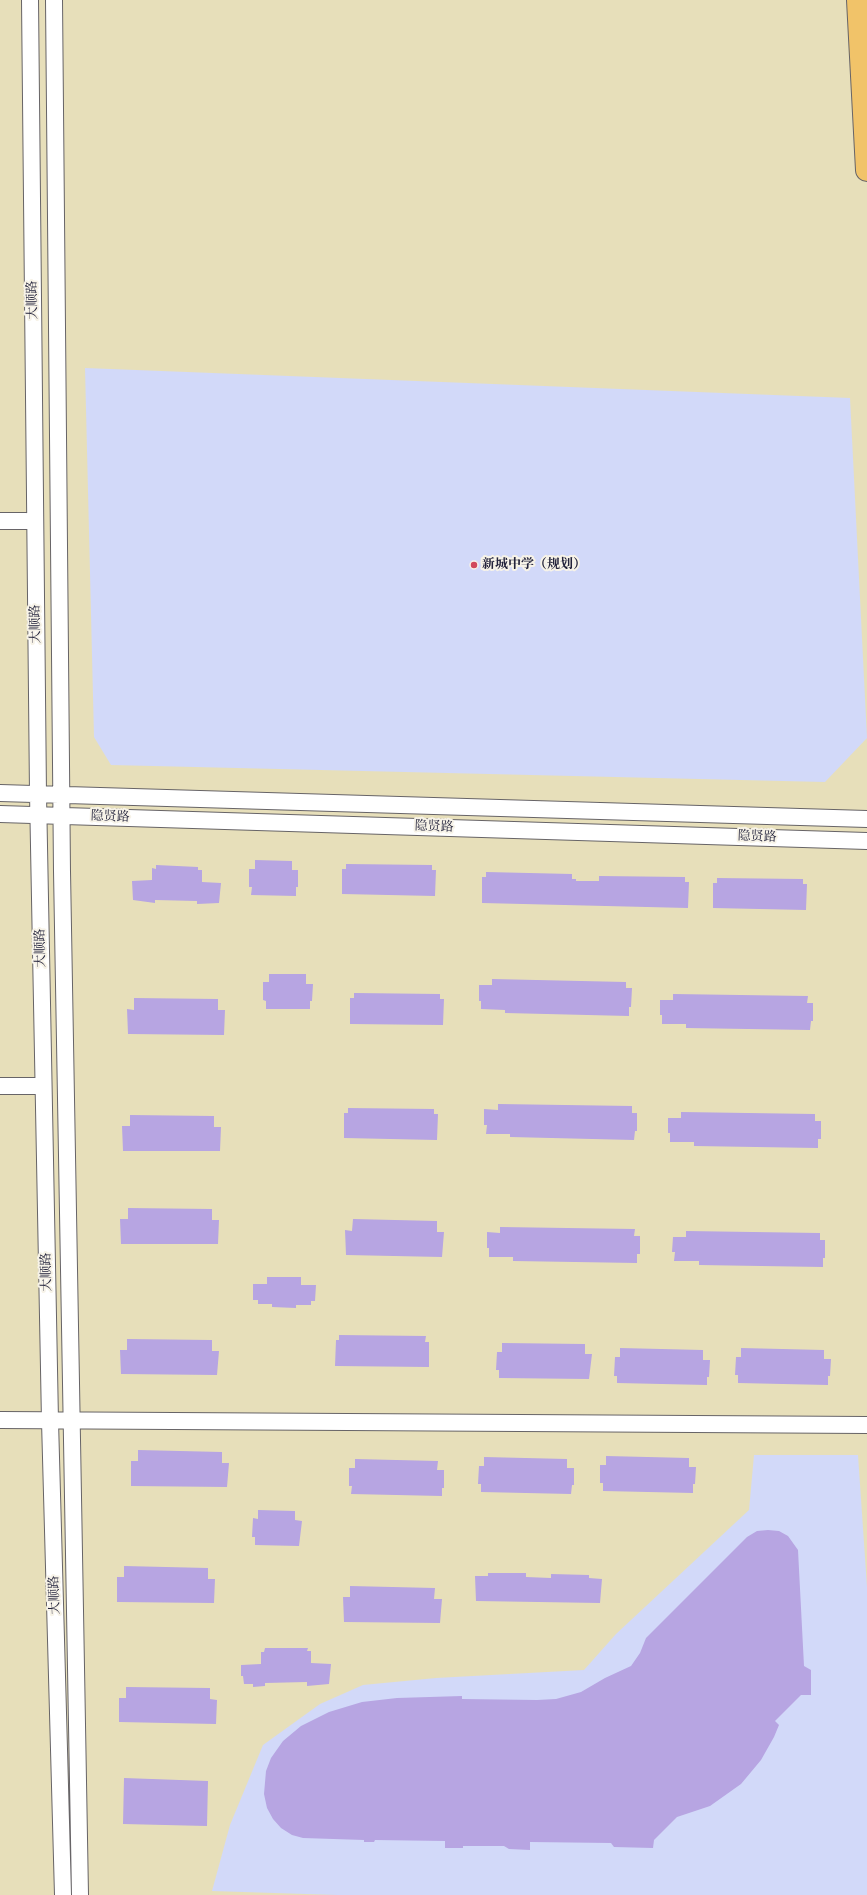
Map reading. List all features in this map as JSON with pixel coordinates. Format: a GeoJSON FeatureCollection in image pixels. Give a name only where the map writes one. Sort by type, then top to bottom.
{"type":"FeatureCollection","features":[{"type":"Feature","properties":{"kind":"highway"},"geometry":{"type":"LineString","coordinates":[[858,0],[867,170]]}},
{"type":"Feature","properties":{"kind":"street","name":"大顺路"},"geometry":{"type":"LineString","coordinates":[[30,0],[38,815],[50,1421],[63,1895]]}},
{"type":"Feature","properties":{"kind":"street","name":"大顺路"},"geometry":{"type":"LineString","coordinates":[[54,0],[62,815],[80,1895]]}},
{"type":"Feature","properties":{"kind":"street"},"geometry":{"type":"LineString","coordinates":[[0,521],[26,521]]}},
{"type":"Feature","properties":{"kind":"street","name":"隐贤路"},"geometry":{"type":"LineString","coordinates":[[0,794],[867,819]]}},
{"type":"Feature","properties":{"kind":"street","name":"隐贤路"},"geometry":{"type":"LineString","coordinates":[[0,814],[867,841]]}},
{"type":"Feature","properties":{"kind":"street"},"geometry":{"type":"LineString","coordinates":[[0,1086],[35,1086]]}},
{"type":"Feature","properties":{"kind":"street"},"geometry":{"type":"LineString","coordinates":[[0,1420],[867,1425]]}},
{"type":"Feature","properties":{"kind":"shaded area","name":"新城中学（规划）"},"geometry":{"type":"Polygon","coordinates":[[[85,368],[850,398],[867,738],[825,782],[111,765],[94,737],[85,368]]]}},
{"type":"Feature","properties":{"kind":"shaded area"},"geometry":{"type":"Polygon","coordinates":[[[754,1455],[858,1455],[867,1587],[867,1895],[337,1895],[212,1891],[230,1825],[263,1745],[320,1704],[363,1685],[436,1678],[584,1670],[616,1634],[749,1510],[754,1455]]]}},
{"type":"Feature","properties":{"kind":"building"},"geometry":{"type":"Polygon","coordinates":[[[255,860],[292,861],[292,870],[298,870],[298,887],[296,887],[296,896],[251,895],[252,887],[249,887],[249,869],[255,869],[255,860]]]}},
{"type":"Feature","properties":{"kind":"building"},"geometry":{"type":"Polygon","coordinates":[[[346,864],[432,865],[432,870],[436,870],[435,896],[342,894],[342,869],[346,869],[346,864]]]}},
{"type":"Feature","properties":{"kind":"building"},"geometry":{"type":"Polygon","coordinates":[[[156,865],[198,867],[198,870],[202,870],[202,882],[221,883],[219,903],[197,904],[197,901],[155,900],[155,903],[133,900],[132,881],[152,880],[152,868],[156,869],[156,865]]]}},
{"type":"Feature","properties":{"kind":"building"},"geometry":{"type":"Polygon","coordinates":[[[486,872],[572,874],[572,879],[576,879],[576,881],[599,881],[599,876],[685,877],[685,882],[689,882],[688,908],[482,903],[482,877],[486,877],[486,872]]]}},
{"type":"Feature","properties":{"kind":"building"},"geometry":{"type":"Polygon","coordinates":[[[717,878],[803,879],[803,884],[807,884],[806,910],[713,908],[713,883],[717,883],[717,878]]]}},
{"type":"Feature","properties":{"kind":"building"},"geometry":{"type":"Polygon","coordinates":[[[269,974],[306,974],[306,984],[313,984],[310,1009],[266,1009],[266,1001],[263,1000],[263,982],[269,982],[269,974]]]}},
{"type":"Feature","properties":{"kind":"building"},"geometry":{"type":"Polygon","coordinates":[[[492,979],[626,982],[626,988],[632,988],[629,1016],[505,1013],[505,1010],[481,1009],[481,1001],[479,1001],[479,985],[492,985],[492,979]]]}},
{"type":"Feature","properties":{"kind":"building"},"geometry":{"type":"Polygon","coordinates":[[[354,993],[440,994],[440,999],[444,999],[443,1025],[350,1024],[350,998],[354,998],[354,993]]]}},
{"type":"Feature","properties":{"kind":"building"},"geometry":{"type":"Polygon","coordinates":[[[673,994],[808,996],[807,1003],[813,1003],[813,1021],[811,1021],[810,1030],[686,1028],[686,1024],[662,1024],[662,1015],[660,1015],[660,1000],[673,1000],[673,994]]]}},
{"type":"Feature","properties":{"kind":"building"},"geometry":{"type":"Polygon","coordinates":[[[134,998],[218,999],[218,1010],[225,1010],[224,1035],[128,1034],[127,1009],[134,1010],[134,998]]]}},
{"type":"Feature","properties":{"kind":"building"},"geometry":{"type":"Polygon","coordinates":[[[498,1104],[632,1106],[632,1113],[637,1113],[637,1131],[635,1131],[634,1140],[510,1137],[510,1134],[486,1134],[487,1125],[484,1125],[484,1109],[498,1110],[498,1104]]]}},
{"type":"Feature","properties":{"kind":"building"},"geometry":{"type":"Polygon","coordinates":[[[348,1108],[434,1109],[434,1114],[438,1114],[437,1140],[344,1138],[344,1113],[348,1113],[348,1108]]]}},
{"type":"Feature","properties":{"kind":"building"},"geometry":{"type":"Polygon","coordinates":[[[681,1112],[815,1114],[815,1121],[821,1121],[821,1139],[818,1139],[818,1148],[694,1146],[694,1142],[670,1142],[670,1133],[668,1133],[668,1118],[681,1118],[681,1112]]]}},
{"type":"Feature","properties":{"kind":"building"},"geometry":{"type":"Polygon","coordinates":[[[130,1115],[214,1116],[214,1127],[221,1127],[220,1151],[123,1151],[122,1126],[130,1126],[130,1115]]]}},
{"type":"Feature","properties":{"kind":"building"},"geometry":{"type":"Polygon","coordinates":[[[128,1208],[212,1209],[212,1220],[219,1220],[218,1244],[121,1244],[120,1219],[128,1219],[128,1208]]]}},
{"type":"Feature","properties":{"kind":"building"},"geometry":{"type":"Polygon","coordinates":[[[353,1219],[437,1221],[437,1232],[444,1232],[442,1257],[346,1255],[345,1230],[352,1231],[353,1219]]]}},
{"type":"Feature","properties":{"kind":"building"},"geometry":{"type":"Polygon","coordinates":[[[500,1227],[635,1229],[634,1236],[640,1236],[640,1254],[637,1254],[637,1263],[513,1261],[513,1257],[489,1257],[489,1248],[487,1248],[487,1232],[500,1233],[500,1227]]]}},
{"type":"Feature","properties":{"kind":"building"},"geometry":{"type":"Polygon","coordinates":[[[686,1231],[820,1233],[820,1240],[825,1240],[825,1258],[823,1258],[823,1267],[699,1265],[699,1261],[674,1261],[675,1252],[672,1252],[673,1237],[686,1237],[686,1231]]]}},
{"type":"Feature","properties":{"kind":"building"},"geometry":{"type":"Polygon","coordinates":[[[267,1277],[301,1277],[301,1285],[316,1285],[315,1301],[311,1301],[311,1305],[296,1305],[296,1308],[272,1307],[272,1304],[258,1304],[258,1300],[253,1300],[253,1284],[267,1284],[267,1277]]]}},
{"type":"Feature","properties":{"kind":"building"},"geometry":{"type":"Polygon","coordinates":[[[339,1335],[426,1336],[425,1342],[429,1342],[429,1367],[335,1366],[336,1340],[339,1340],[339,1335]]]}},
{"type":"Feature","properties":{"kind":"building"},"geometry":{"type":"Polygon","coordinates":[[[127,1339],[212,1340],[212,1351],[219,1351],[217,1375],[121,1374],[120,1350],[127,1350],[127,1339]]]}},
{"type":"Feature","properties":{"kind":"building"},"geometry":{"type":"Polygon","coordinates":[[[502,1343],[585,1344],[585,1354],[592,1354],[589,1379],[499,1378],[499,1370],[496,1370],[497,1352],[502,1352],[502,1343]]]}},
{"type":"Feature","properties":{"kind":"building"},"geometry":{"type":"Polygon","coordinates":[[[620,1348],[703,1350],[703,1360],[710,1360],[707,1385],[617,1383],[617,1376],[614,1376],[615,1357],[620,1357],[620,1348]]]}},
{"type":"Feature","properties":{"kind":"building"},"geometry":{"type":"Polygon","coordinates":[[[741,1348],[824,1350],[824,1359],[831,1359],[828,1385],[738,1383],[738,1375],[735,1375],[736,1357],[741,1357],[741,1348]]]}},
{"type":"Feature","properties":{"kind":"building"},"geometry":{"type":"Polygon","coordinates":[[[138,1450],[222,1452],[222,1463],[229,1463],[227,1487],[131,1486],[131,1461],[138,1461],[138,1450]]]}},
{"type":"Feature","properties":{"kind":"building"},"geometry":{"type":"Polygon","coordinates":[[[606,1456],[689,1458],[689,1467],[696,1467],[693,1493],[603,1491],[603,1483],[600,1483],[600,1465],[606,1465],[606,1456]]]}},
{"type":"Feature","properties":{"kind":"building"},"geometry":{"type":"Polygon","coordinates":[[[484,1457],[567,1459],[567,1468],[574,1468],[574,1485],[572,1485],[571,1494],[481,1492],[481,1484],[478,1484],[479,1466],[484,1466],[484,1457]]]}},
{"type":"Feature","properties":{"kind":"building"},"geometry":{"type":"Polygon","coordinates":[[[355,1459],[438,1461],[437,1470],[444,1470],[444,1488],[442,1488],[442,1496],[351,1494],[352,1486],[349,1486],[349,1468],[355,1468],[355,1459]]]}},
{"type":"Feature","properties":{"kind":"building"},"geometry":{"type":"Polygon","coordinates":[[[258,1510],[295,1511],[295,1520],[302,1521],[299,1546],[255,1545],[255,1537],[252,1537],[253,1518],[258,1519],[258,1510]]]}},
{"type":"Feature","properties":{"kind":"building"},"geometry":{"type":"Polygon","coordinates":[[[757,1531],[779,1531],[788,1536],[798,1550],[804,1666],[811,1670],[811,1695],[801,1695],[775,1721],[779,1725],[774,1737],[761,1760],[741,1784],[710,1806],[677,1817],[654,1840],[653,1848],[614,1847],[611,1843],[530,1842],[530,1850],[509,1849],[504,1846],[463,1846],[463,1848],[445,1848],[445,1841],[375,1840],[374,1842],[364,1842],[364,1840],[303,1838],[292,1835],[281,1828],[273,1819],[267,1808],[264,1794],[266,1771],[271,1758],[283,1741],[301,1726],[329,1712],[362,1702],[397,1698],[462,1696],[462,1699],[537,1700],[556,1699],[581,1692],[605,1678],[631,1666],[640,1653],[646,1638],[747,1537],[757,1531]]]}},
{"type":"Feature","properties":{"kind":"building"},"geometry":{"type":"Polygon","coordinates":[[[124,1566],[208,1568],[208,1579],[215,1579],[214,1603],[117,1602],[117,1577],[124,1577],[124,1566]]]}},
{"type":"Feature","properties":{"kind":"building"},"geometry":{"type":"Polygon","coordinates":[[[488,1573],[526,1573],[526,1577],[551,1578],[551,1574],[589,1575],[589,1578],[602,1579],[600,1603],[476,1601],[475,1576],[488,1576],[488,1573]]]}},
{"type":"Feature","properties":{"kind":"building"},"geometry":{"type":"Polygon","coordinates":[[[350,1586],[435,1588],[434,1599],[442,1599],[440,1623],[344,1622],[343,1597],[350,1597],[350,1586]]]}},
{"type":"Feature","properties":{"kind":"building"},"geometry":{"type":"Polygon","coordinates":[[[265,1648],[308,1648],[307,1651],[311,1651],[311,1663],[331,1664],[329,1684],[307,1686],[307,1682],[265,1683],[265,1686],[253,1687],[253,1684],[244,1684],[243,1676],[241,1676],[241,1665],[261,1664],[261,1652],[264,1652],[265,1648]]]}},
{"type":"Feature","properties":{"kind":"building"},"geometry":{"type":"Polygon","coordinates":[[[126,1687],[210,1688],[210,1699],[217,1700],[216,1724],[119,1722],[119,1698],[126,1698],[126,1687]]]}},
{"type":"Feature","properties":{"kind":"building"},"geometry":{"type":"Polygon","coordinates":[[[124,1778],[208,1781],[207,1826],[123,1824],[124,1778]]]}},
{"type":"Feature","properties":{"kind":"place","name":"新城中学（规划）"},"geometry":{"type":"Point","coordinates":[474,565]}}]}
